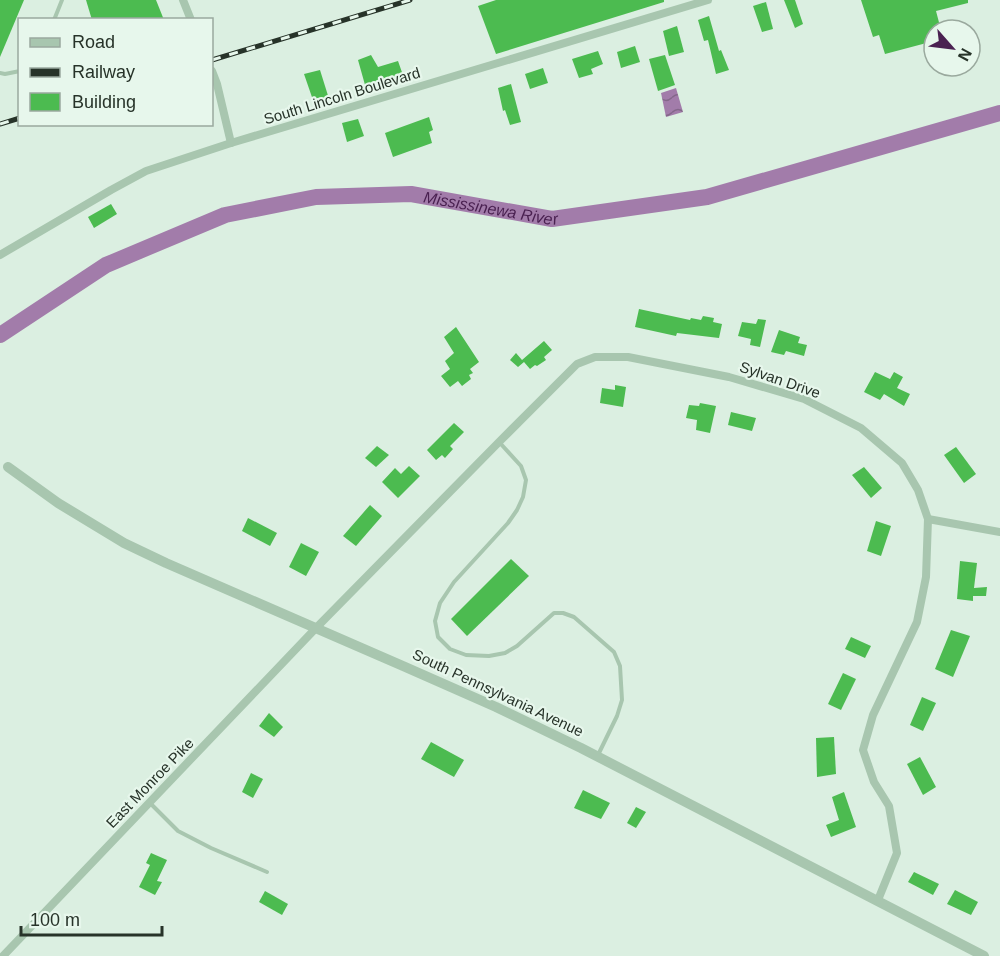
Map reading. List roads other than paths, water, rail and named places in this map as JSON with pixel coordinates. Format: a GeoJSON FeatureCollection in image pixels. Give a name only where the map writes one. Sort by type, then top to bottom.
{"type":"FeatureCollection","features":[{"type":"Feature","properties":{"kind":"street"},"geometry":{"type":"LineString","coordinates":[[183,0],[190,18]]}},
{"type":"Feature","properties":{"kind":"street","name":"South Lincoln Boulevard"},"geometry":{"type":"LineString","coordinates":[[0,255],[146,171],[231,143],[708,0]]}},
{"type":"Feature","properties":{"kind":"street"},"geometry":{"type":"LineString","coordinates":[[213,74],[231,143]]}},
{"type":"Feature","properties":{"kind":"street","name":"Sylvan Drive"},"geometry":{"type":"LineString","coordinates":[[316,628],[577,364],[595,357],[628,357],[729,377],[804,399],[861,428],[902,463],[918,490],[928,519],[926,577],[917,622],[873,715],[863,750],[874,782],[889,806],[897,853],[878,900]]}},
{"type":"Feature","properties":{"kind":"street","name":"South Pennsylvania Avenue"},"geometry":{"type":"LineString","coordinates":[[4,464],[58,503],[124,543],[486,703],[598,756],[984,956]]}},
{"type":"Feature","properties":{"kind":"street"},"geometry":{"type":"LineString","coordinates":[[928,519],[1000,532]]}},
{"type":"Feature","properties":{"kind":"street","name":"East Monroe Pike"},"geometry":{"type":"LineString","coordinates":[[3,956],[316,628]]}},
{"type":"Feature","properties":{"kind":"lane"},"geometry":{"type":"LineString","coordinates":[[55,18],[62,0]]}},
{"type":"Feature","properties":{"kind":"lane"},"geometry":{"type":"LineString","coordinates":[[0,73],[18,71]]}},
{"type":"Feature","properties":{"kind":"lane"},"geometry":{"type":"LineString","coordinates":[[499,442],[521,466],[526,480],[523,497],[508,523],[454,582],[440,603],[435,621],[438,637],[450,649],[466,655],[489,656],[505,653],[517,646],[554,613],[574,617],[614,652],[620,666],[622,700],[598,756]]}},
{"type":"Feature","properties":{"kind":"lane"},"geometry":{"type":"LineString","coordinates":[[149,803],[178,831],[267,872]]}},
{"type":"Feature","properties":{"kind":"water"},"geometry":{"type":"Polygon","coordinates":[[[676,88],[683,112],[666,117],[661,93],[676,88]]]}},
{"type":"Feature","properties":{"kind":"waterway","name":"Mississinewa River"},"geometry":{"type":"LineString","coordinates":[[0,335],[106,265],[225,215],[316,197],[411,194],[552,219],[707,197],[1000,113]]}},
{"type":"Feature","properties":{"kind":"railway"},"geometry":{"type":"LineString","coordinates":[[213,60],[410,0]]}},
{"type":"Feature","properties":{"kind":"railway"},"geometry":{"type":"LineString","coordinates":[[0,124],[18,119]]}}]}
